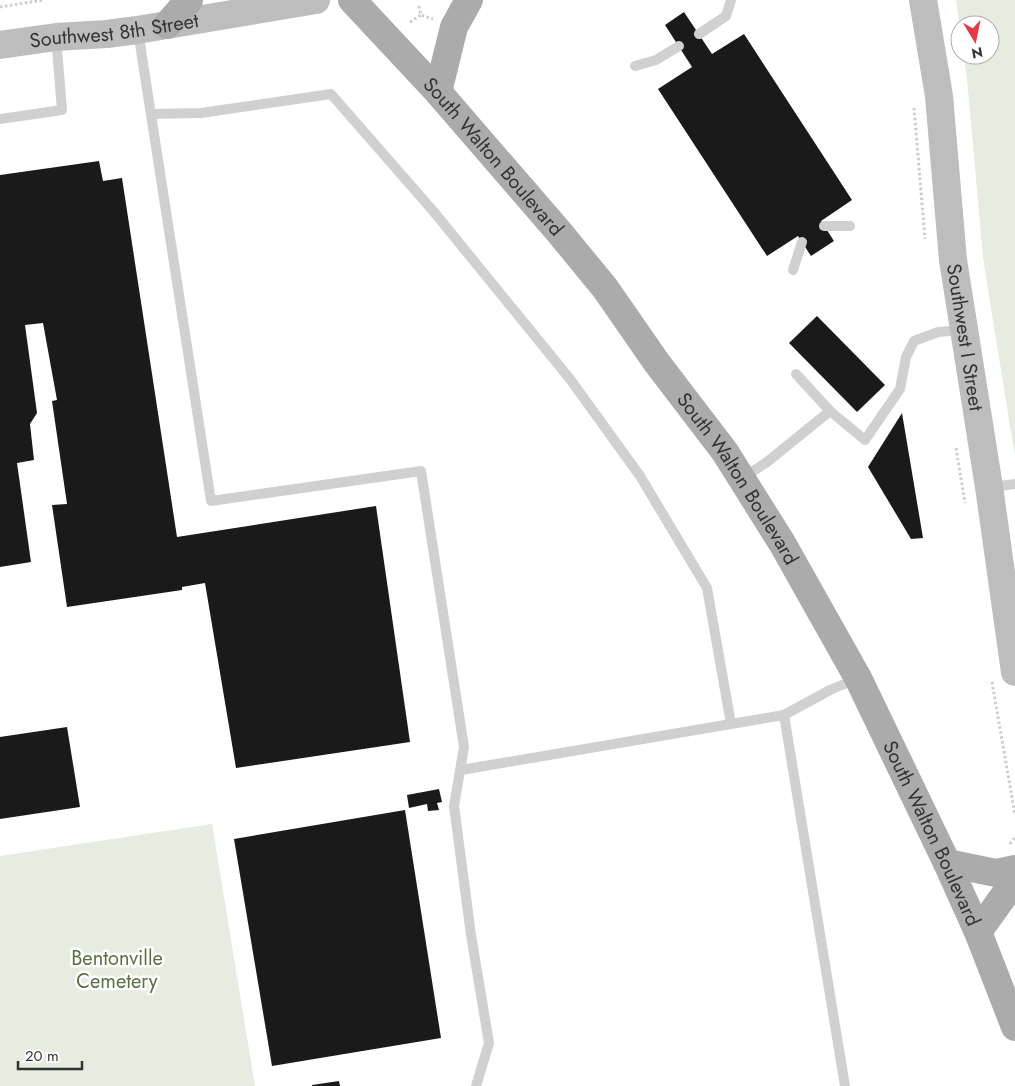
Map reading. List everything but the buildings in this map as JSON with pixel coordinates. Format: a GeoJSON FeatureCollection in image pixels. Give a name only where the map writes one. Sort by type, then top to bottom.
{"type":"FeatureCollection","features":[{"type":"Feature","properties":{"kind":"main road"},"geometry":{"type":"LineString","coordinates":[[167,25],[189,0]]}},
{"type":"Feature","properties":{"kind":"main road","name":"Southwest 8th Street"},"geometry":{"type":"LineString","coordinates":[[0,45],[56,37],[137,30],[316,0]]}},
{"type":"Feature","properties":{"kind":"main road","name":"South Walton Boulevard"},"geometry":{"type":"LineString","coordinates":[[352,0],[438,92],[559,232],[605,288],[658,363],[725,452],[782,543],[858,678],[947,863],[978,932],[1015,1027]]}},
{"type":"Feature","properties":{"kind":"main road"},"geometry":{"type":"LineString","coordinates":[[438,92],[454,26],[469,0]]}},
{"type":"Feature","properties":{"kind":"main road","name":"Southwest I Street"},"geometry":{"type":"LineString","coordinates":[[923,0],[939,96],[953,260],[964,330],[1002,486],[1015,672]]}},
{"type":"Feature","properties":{"kind":"main road"},"geometry":{"type":"LineString","coordinates":[[947,863],[996,873],[1015,868]]}},
{"type":"Feature","properties":{"kind":"main road"},"geometry":{"type":"LineString","coordinates":[[978,932],[1015,880]]}},
{"type":"Feature","properties":{"kind":"lane"},"geometry":{"type":"LineString","coordinates":[[699,34],[726,16],[731,0]]}},
{"type":"Feature","properties":{"kind":"lane"},"geometry":{"type":"LineString","coordinates":[[137,30],[211,501],[421,470],[464,747],[454,806],[471,935],[489,1043],[476,1086]]}},
{"type":"Feature","properties":{"kind":"lane"},"geometry":{"type":"LineString","coordinates":[[0,119],[62,110],[56,37]]}},
{"type":"Feature","properties":{"kind":"lane"},"geometry":{"type":"LineString","coordinates":[[635,66],[656,60],[678,46]]}},
{"type":"Feature","properties":{"kind":"lane"},"geometry":{"type":"LineString","coordinates":[[151,114],[201,113],[331,94],[428,205],[570,379],[640,476],[707,588],[731,724]]}},
{"type":"Feature","properties":{"kind":"lane"},"geometry":{"type":"LineString","coordinates":[[824,226],[850,226]]}},
{"type":"Feature","properties":{"kind":"lane"},"geometry":{"type":"LineString","coordinates":[[793,270],[802,242]]}},
{"type":"Feature","properties":{"kind":"lane"},"geometry":{"type":"LineString","coordinates":[[796,374],[830,410],[865,440],[900,389],[906,357],[914,342],[938,332],[964,330]]}},
{"type":"Feature","properties":{"kind":"lane"},"geometry":{"type":"LineString","coordinates":[[742,479],[767,462],[830,410]]}},
{"type":"Feature","properties":{"kind":"lane"},"geometry":{"type":"LineString","coordinates":[[461,770],[784,714],[858,678]]}},
{"type":"Feature","properties":{"kind":"lane"},"geometry":{"type":"LineString","coordinates":[[784,714],[845,1086]]}},
{"type":"Feature","properties":{"kind":"path"},"geometry":{"type":"LineString","coordinates":[[0,7],[43,0]]}},
{"type":"Feature","properties":{"kind":"path"},"geometry":{"type":"LineString","coordinates":[[410,22],[421,15]]}},
{"type":"Feature","properties":{"kind":"green space"},"geometry":{"type":"Polygon","coordinates":[[[956,0],[1015,0],[1015,457],[983,258],[965,65],[1000,65],[1000,15],[958,15],[956,0]]]}},
{"type":"Feature","properties":{"kind":"green space","name":"Bentonville Cemetery"},"geometry":{"type":"Polygon","coordinates":[[[212,824],[255,1086],[0,1086],[0,856],[212,824]]]}}]}
